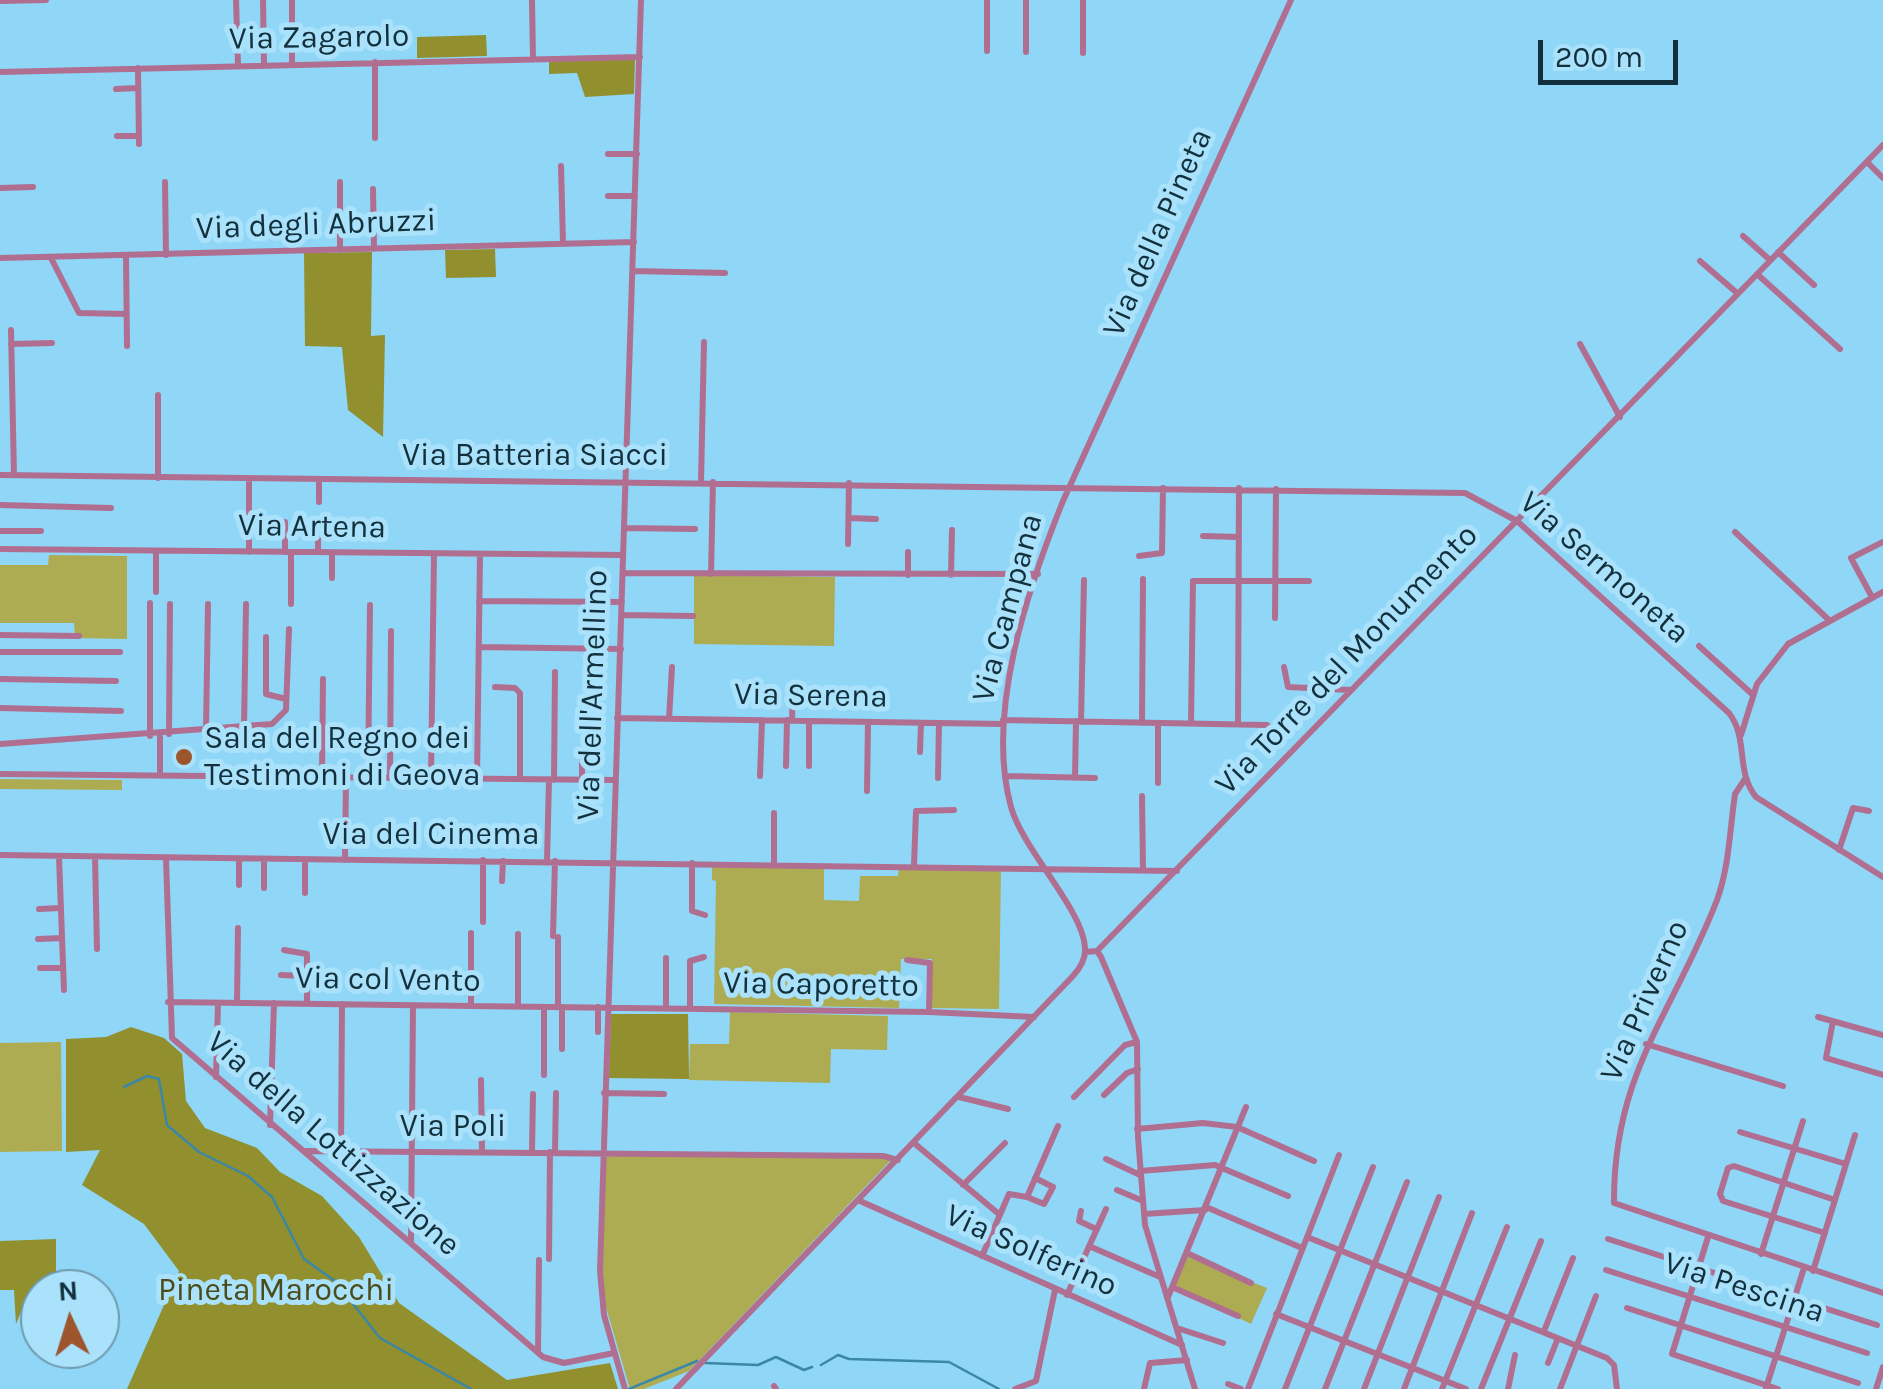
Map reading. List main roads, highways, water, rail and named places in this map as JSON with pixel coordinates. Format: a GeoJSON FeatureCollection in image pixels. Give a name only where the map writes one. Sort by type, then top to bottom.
{"type":"FeatureCollection","features":[{"type":"Feature","properties":{"kind":"waterway"},"geometry":{"type":"LineString","coordinates":[[124,1087],[147,1076],[159,1079],[167,1125],[199,1152],[248,1176],[272,1197],[304,1259],[335,1281],[380,1338],[471,1389]]}},
{"type":"Feature","properties":{"kind":"waterway"},"geometry":{"type":"LineString","coordinates":[[821,1365],[838,1355],[849,1359],[949,1362],[999,1389]]}},
{"type":"Feature","properties":{"kind":"waterway"},"geometry":{"type":"LineString","coordinates":[[705,1363],[758,1365],[776,1357],[804,1370],[812,1367]]}},
{"type":"Feature","properties":{"kind":"waterway"},"geometry":{"type":"LineString","coordinates":[[629,1389],[697,1361]]}},
{"type":"Feature","properties":{"kind":"place","name":"Sala del Regno dei Testimoni di Geova"},"geometry":{"type":"Point","coordinates":[184,757]}},
{"type":"Feature","properties":{"kind":"park label","name":"Pineta Marocchi"},"geometry":{"type":"Point","coordinates":[276,1291]}}]}
